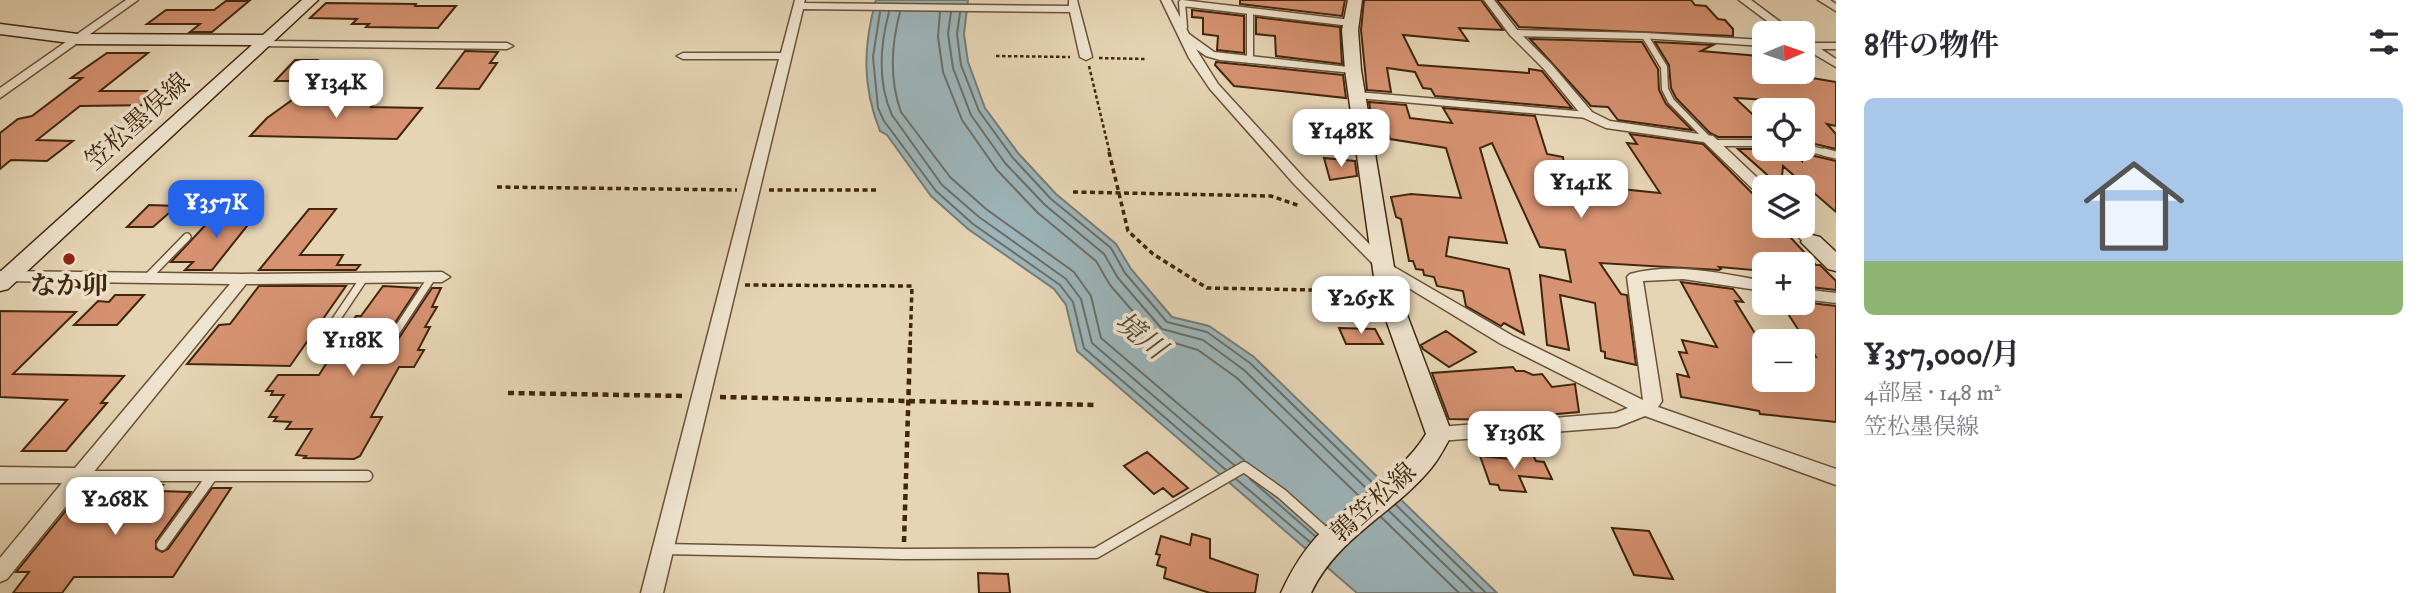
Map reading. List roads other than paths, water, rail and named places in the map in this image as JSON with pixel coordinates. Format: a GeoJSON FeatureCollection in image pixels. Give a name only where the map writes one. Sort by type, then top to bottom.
{"type":"FeatureCollection","features":[{"type":"Feature","properties":{"kind":"main road","name":"笠松墨俣線"},"geometry":{"type":"LineString","coordinates":[[3,278],[312,0]]}},
{"type":"Feature","properties":{"kind":"main road"},"geometry":{"type":"LineString","coordinates":[[1355,0],[1351,23],[1353,70],[1387,291],[1439,435]]}},
{"type":"Feature","properties":{"kind":"main road"},"geometry":{"type":"LineString","coordinates":[[0,29],[78,39],[265,42]]}},
{"type":"Feature","properties":{"kind":"main road"},"geometry":{"type":"LineString","coordinates":[[1812,242],[1836,242]]}},
{"type":"Feature","properties":{"kind":"main road"},"geometry":{"type":"LineString","coordinates":[[1812,242],[1836,264]]}},
{"type":"Feature","properties":{"kind":"main road","name":"鶉笠松線"},"geometry":{"type":"LineString","coordinates":[[1296,593],[1304,570],[1335,536],[1422,461],[1439,435]]}},
{"type":"Feature","properties":{"kind":"street"},"geometry":{"type":"LineString","coordinates":[[0,94],[133,0]]}},
{"type":"Feature","properties":{"kind":"street"},"geometry":{"type":"LineString","coordinates":[[1166,0],[1214,86],[1299,181],[1384,267],[1507,340],[1645,409],[1836,477]]}},
{"type":"Feature","properties":{"kind":"street"},"geometry":{"type":"LineString","coordinates":[[1489,0],[1514,33],[1549,67],[1588,115],[1606,124],[1710,141],[1752,181]]}},
{"type":"Feature","properties":{"kind":"street"},"geometry":{"type":"LineString","coordinates":[[1744,0],[1773,21]]}},
{"type":"Feature","properties":{"kind":"street"},"geometry":{"type":"LineString","coordinates":[[1823,0],[1836,8]]}},
{"type":"Feature","properties":{"kind":"street"},"geometry":{"type":"LineString","coordinates":[[652,593],[800,3],[984,8],[1074,5],[1086,57]]}},
{"type":"Feature","properties":{"kind":"street"},"geometry":{"type":"LineString","coordinates":[[1183,33],[1210,54],[1353,70]]}},
{"type":"Feature","properties":{"kind":"street"},"geometry":{"type":"LineString","coordinates":[[1644,36],[1752,42]]}},
{"type":"Feature","properties":{"kind":"street"},"geometry":{"type":"LineString","coordinates":[[265,42],[508,46]]}},
{"type":"Feature","properties":{"kind":"street"},"geometry":{"type":"LineString","coordinates":[[1815,45],[1836,46]]}},
{"type":"Feature","properties":{"kind":"street"},"geometry":{"type":"LineString","coordinates":[[1815,51],[1836,64]]}},
{"type":"Feature","properties":{"kind":"street"},"geometry":{"type":"LineString","coordinates":[[683,56],[787,56]]}},
{"type":"Feature","properties":{"kind":"street"},"geometry":{"type":"LineString","coordinates":[[1808,238],[1812,242]]}},
{"type":"Feature","properties":{"kind":"street"},"geometry":{"type":"LineString","coordinates":[[1439,435],[1617,420],[1645,409],[1653,401],[1634,277],[1647,274],[1688,276],[1752,284]]}},
{"type":"Feature","properties":{"kind":"street"},"geometry":{"type":"LineString","coordinates":[[3,278],[437,277]]}},
{"type":"Feature","properties":{"kind":"street"},"geometry":{"type":"LineString","coordinates":[[0,573],[242,279]]}},
{"type":"Feature","properties":{"kind":"street"},"geometry":{"type":"LineString","coordinates":[[1815,296],[1836,298]]}},
{"type":"Feature","properties":{"kind":"street"},"geometry":{"type":"LineString","coordinates":[[0,475],[81,476]]}},
{"type":"Feature","properties":{"kind":"lane"},"geometry":{"type":"LineString","coordinates":[[1183,33],[1182,3],[1351,23]]}},
{"type":"Feature","properties":{"kind":"lane"},"geometry":{"type":"LineString","coordinates":[[1250,11],[1250,60]]}},
{"type":"Feature","properties":{"kind":"lane"},"geometry":{"type":"LineString","coordinates":[[1514,33],[1644,36],[1664,67],[1665,89],[1671,101],[1710,141],[1752,143]]}},
{"type":"Feature","properties":{"kind":"lane"},"geometry":{"type":"LineString","coordinates":[[1356,95],[1588,115]]}},
{"type":"Feature","properties":{"kind":"lane"},"geometry":{"type":"LineString","coordinates":[[1815,149],[1836,155]]}},
{"type":"Feature","properties":{"kind":"lane"},"geometry":{"type":"LineString","coordinates":[[148,278],[187,237]]}},
{"type":"Feature","properties":{"kind":"lane"},"geometry":{"type":"LineString","coordinates":[[388,344],[437,277]]}},
{"type":"Feature","properties":{"kind":"lane"},"geometry":{"type":"LineString","coordinates":[[319,345],[364,278]]}},
{"type":"Feature","properties":{"kind":"lane"},"geometry":{"type":"LineString","coordinates":[[663,550],[903,554],[1096,553],[1244,467],[1335,536]]}},
{"type":"Feature","properties":{"kind":"lane"},"geometry":{"type":"LineString","coordinates":[[81,476],[367,476]]}},
{"type":"Feature","properties":{"kind":"lane"},"geometry":{"type":"LineString","coordinates":[[162,545],[212,476]]}},
{"type":"Feature","properties":{"kind":"water","name":"境川"},"geometry":{"type":"Polygon","coordinates":[[[876,0],[968,0],[964,34],[968,62],[985,108],[1018,153],[1056,194],[1116,244],[1131,269],[1172,317],[1209,326],[1254,357],[1497,593],[1357,593],[1077,351],[1066,305],[1054,289],[968,229],[931,196],[887,135],[880,131],[870,98],[866,66],[876,0]]]}},
{"type":"Feature","properties":{"kind":"place","name":"なか卯"},"geometry":{"type":"Point","coordinates":[69,259]}}]}
